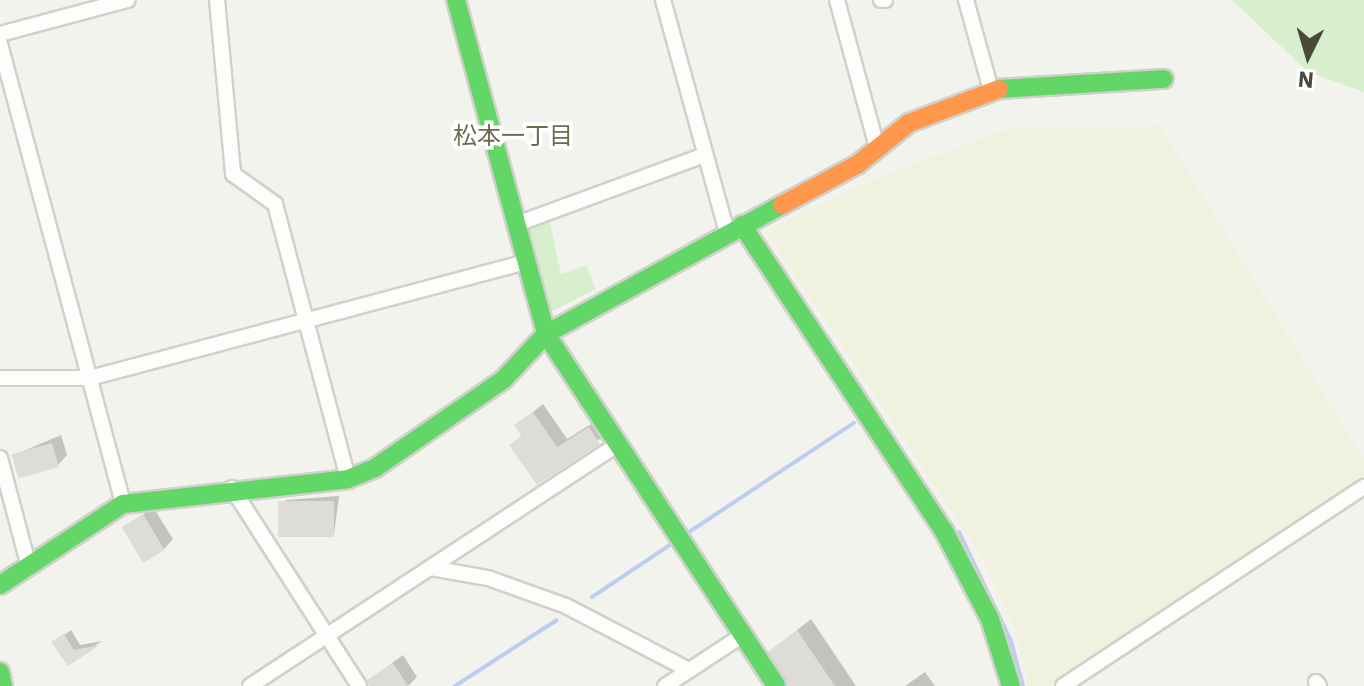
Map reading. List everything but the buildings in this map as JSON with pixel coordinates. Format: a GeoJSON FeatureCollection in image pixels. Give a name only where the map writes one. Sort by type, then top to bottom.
{"type":"FeatureCollection","features":[{"type":"Feature","properties":{"kind":"main road"},"geometry":{"type":"LineString","coordinates":[[456,0],[546,334],[776,686]]}},
{"type":"Feature","properties":{"kind":"main road"},"geometry":{"type":"LineString","coordinates":[[0,585],[123,504],[232,488],[348,479],[454,418],[546,334],[858,164],[909,123],[991,90],[1164,79]]}},
{"type":"Feature","properties":{"kind":"main road"},"geometry":{"type":"LineString","coordinates":[[734,229],[944,531],[990,619],[1011,686]]}},
{"type":"Feature","properties":{"kind":"main road"},"geometry":{"type":"LineString","coordinates":[[0,672],[3,686]]}},
{"type":"Feature","properties":{"kind":"street"},"geometry":{"type":"LineString","coordinates":[[0,34],[128,0]]}},
{"type":"Feature","properties":{"kind":"street"},"geometry":{"type":"LineString","coordinates":[[217,0],[233,174],[275,204],[348,479]]}},
{"type":"Feature","properties":{"kind":"street"},"geometry":{"type":"LineString","coordinates":[[663,0],[705,155],[734,229]]}},
{"type":"Feature","properties":{"kind":"street"},"geometry":{"type":"LineString","coordinates":[[837,0],[877,147]]}},
{"type":"Feature","properties":{"kind":"street"},"geometry":{"type":"LineString","coordinates":[[966,0],[991,90]]}},
{"type":"Feature","properties":{"kind":"street"},"geometry":{"type":"LineString","coordinates":[[0,44],[123,504]]}},
{"type":"Feature","properties":{"kind":"street"},"geometry":{"type":"LineString","coordinates":[[517,224],[705,155]]}},
{"type":"Feature","properties":{"kind":"street"},"geometry":{"type":"LineString","coordinates":[[0,378],[90,378],[527,262]]}},
{"type":"Feature","properties":{"kind":"street"},"geometry":{"type":"LineString","coordinates":[[250,686],[618,444]]}},
{"type":"Feature","properties":{"kind":"street"},"geometry":{"type":"LineString","coordinates":[[0,458],[29,567]]}},
{"type":"Feature","properties":{"kind":"street"},"geometry":{"type":"LineString","coordinates":[[1063,686],[1364,487]]}},
{"type":"Feature","properties":{"kind":"street"},"geometry":{"type":"LineString","coordinates":[[232,488],[359,686]]}},
{"type":"Feature","properties":{"kind":"street"},"geometry":{"type":"LineString","coordinates":[[431,568],[488,578],[566,606],[689,670]]}},
{"type":"Feature","properties":{"kind":"street"},"geometry":{"type":"LineString","coordinates":[[665,686],[743,635]]}},
{"type":"Feature","properties":{"kind":"shaded area"},"geometry":{"type":"Polygon","coordinates":[[[1160,126],[1364,460],[1364,478],[1049,686],[1028,686],[1015,631],[984,560],[766,231],[872,180],[1006,130],[1160,126]]]}},
{"type":"Feature","properties":{"kind":"green space"},"geometry":{"type":"Polygon","coordinates":[[[1232,0],[1364,0],[1364,92],[1308,72],[1232,0]]]}},
{"type":"Feature","properties":{"kind":"green space"},"geometry":{"type":"Polygon","coordinates":[[[549,218],[561,274],[586,265],[596,289],[550,312],[526,234],[526,227],[549,218]]]}},
{"type":"Feature","properties":{"kind":"waterway"},"geometry":{"type":"LineString","coordinates":[[683,536],[854,423]]}},
{"type":"Feature","properties":{"kind":"waterway"},"geometry":{"type":"LineString","coordinates":[[959,532],[1011,641],[1023,686]]}},
{"type":"Feature","properties":{"kind":"waterway"},"geometry":{"type":"LineString","coordinates":[[592,597],[676,541]]}},
{"type":"Feature","properties":{"kind":"waterway"},"geometry":{"type":"LineString","coordinates":[[455,686],[557,620]]}},
{"type":"Feature","properties":{"kind":"traffic: fast"},"geometry":{"type":"LineString","coordinates":[[456,0],[546,334],[776,686]]}},
{"type":"Feature","properties":{"kind":"traffic: fast"},"geometry":{"type":"LineString","coordinates":[[999,89],[1164,79]]}},
{"type":"Feature","properties":{"kind":"traffic: fast"},"geometry":{"type":"LineString","coordinates":[[0,585],[123,504],[348,479],[375,468],[503,380],[546,334],[782,205]]}},
{"type":"Feature","properties":{"kind":"traffic: fast"},"geometry":{"type":"LineString","coordinates":[[742,225],[944,531],[990,619],[1011,686]]}},
{"type":"Feature","properties":{"kind":"traffic: fast"},"geometry":{"type":"LineString","coordinates":[[0,672],[3,686]]}},
{"type":"Feature","properties":{"kind":"traffic: slow"},"geometry":{"type":"LineString","coordinates":[[782,205],[858,164],[909,123],[999,89]]}},
{"type":"Feature","properties":{"kind":"district","name":"松本一丁目"},"geometry":{"type":"Point","coordinates":[513,136]}}]}
